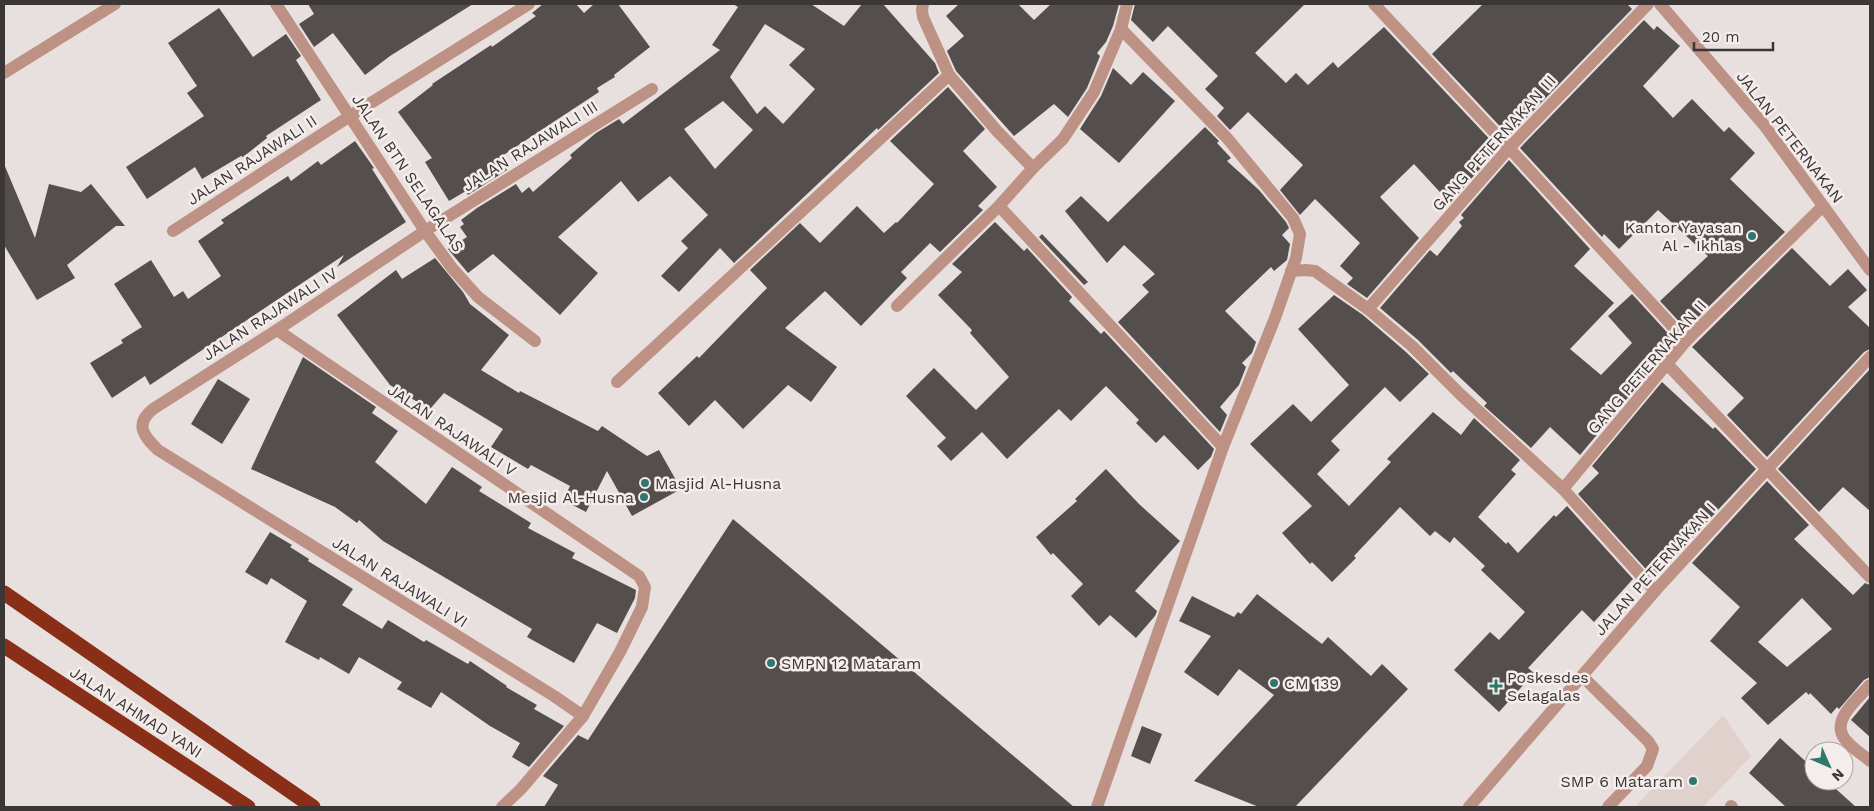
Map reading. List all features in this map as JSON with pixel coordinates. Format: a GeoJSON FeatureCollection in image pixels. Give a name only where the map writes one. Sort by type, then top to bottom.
{"type":"FeatureCollection","features":[{"type":"Feature","properties":{"kind":"highway"},"geometry":{"type":"LineString","coordinates":[[4,593],[313,807]]}},
{"type":"Feature","properties":{"kind":"highway","name":"JALAN AHMAD YANI"},"geometry":{"type":"LineString","coordinates":[[4,646],[248,807]]}},
{"type":"Feature","properties":{"kind":"street"},"geometry":{"type":"LineString","coordinates":[[4,73],[115,4]]}},
{"type":"Feature","properties":{"kind":"street","name":"JALAN BTN SELAGALAS"},"geometry":{"type":"LineString","coordinates":[[276,4],[452,268],[478,297],[535,341]]}},
{"type":"Feature","properties":{"kind":"street","name":"JALAN RAJAWALI II"},"geometry":{"type":"LineString","coordinates":[[173,231],[350,116],[529,4]]}},
{"type":"Feature","properties":{"kind":"street"},"geometry":{"type":"LineString","coordinates":[[923,4],[923,17],[949,75],[997,131],[1033,168]]}},
{"type":"Feature","properties":{"kind":"street"},"geometry":{"type":"LineString","coordinates":[[897,306],[999,206],[1062,139],[1094,92],[1121,29],[1127,4]]}},
{"type":"Feature","properties":{"kind":"street"},"geometry":{"type":"LineString","coordinates":[[1374,4],[1686,341]]}},
{"type":"Feature","properties":{"kind":"street","name":"GANG PETERNAKAN III"},"geometry":{"type":"LineString","coordinates":[[1368,309],[1509,148],[1648,4]]}},
{"type":"Feature","properties":{"kind":"street","name":"JALAN PETERNAKAN"},"geometry":{"type":"LineString","coordinates":[[1660,4],[1764,125],[1869,266]]}},
{"type":"Feature","properties":{"kind":"street"},"geometry":{"type":"LineString","coordinates":[[1097,807],[1223,447],[1274,318],[1296,258],[1300,241],[1299,231],[1293,218],[1227,138],[1121,29]]}},
{"type":"Feature","properties":{"kind":"street"},"geometry":{"type":"LineString","coordinates":[[617,382],[949,75]]}},
{"type":"Feature","properties":{"kind":"street","name":"JALAN RAJAWALI III"},"geometry":{"type":"LineString","coordinates":[[426,231],[652,89]]}},
{"type":"Feature","properties":{"kind":"street"},"geometry":{"type":"LineString","coordinates":[[999,206],[1223,447]]}},
{"type":"Feature","properties":{"kind":"street","name":"GANG PETERNAKAN II"},"geometry":{"type":"LineString","coordinates":[[1563,490],[1686,341],[1823,206]]}},
{"type":"Feature","properties":{"kind":"street","name":"JALAN RAJAWALI IV"},"geometry":{"type":"LineString","coordinates":[[143,431],[145,417],[153,409],[277,330],[426,231]]}},
{"type":"Feature","properties":{"kind":"street"},"geometry":{"type":"LineString","coordinates":[[1291,271],[1306,270],[1315,272],[1368,309],[1412,346],[1460,394],[1563,490],[1655,591]]}},
{"type":"Feature","properties":{"kind":"street","name":"JALAN RAJAWALI V"},"geometry":{"type":"LineString","coordinates":[[277,330],[639,576],[644,583],[645,598],[640,611],[620,652],[583,716]]}},
{"type":"Feature","properties":{"kind":"street","name":"JALAN PETERNAKAN I"},"geometry":{"type":"LineString","coordinates":[[1469,807],[1655,591],[1870,357]]}},
{"type":"Feature","properties":{"kind":"street"},"geometry":{"type":"LineString","coordinates":[[1667,364],[1870,577]]}},
{"type":"Feature","properties":{"kind":"street","name":"JALAN RAJAWALI VI"},"geometry":{"type":"LineString","coordinates":[[143,431],[146,438],[158,450],[554,696],[583,716]]}},
{"type":"Feature","properties":{"kind":"street"},"geometry":{"type":"LineString","coordinates":[[1582,676],[1648,741],[1653,749],[1647,766],[1608,807]]}},
{"type":"Feature","properties":{"kind":"street"},"geometry":{"type":"LineString","coordinates":[[1870,685],[1844,714],[1840,727],[1845,739],[1870,762]]}},
{"type":"Feature","properties":{"kind":"street"},"geometry":{"type":"LineString","coordinates":[[502,807],[521,789],[583,716]]}},
{"type":"Feature","properties":{"kind":"shaded area","name":"SMP 6 Mataram"},"geometry":{"type":"Polygon","coordinates":[[[1723,715],[1751,756],[1703,807],[1635,807],[1723,715]]]}},
{"type":"Feature","properties":{"kind":"building"},"geometry":{"type":"Polygon","coordinates":[[[308,4],[473,4],[390,56],[365,75],[333,33],[314,47],[299,24],[314,14],[308,4]]]}},
{"type":"Feature","properties":{"kind":"building"},"geometry":{"type":"Polygon","coordinates":[[[543,4],[576,4],[584,13],[594,4],[618,4],[650,47],[614,75],[615,77],[597,88],[599,92],[499,158],[507,170],[468,195],[466,191],[449,201],[425,162],[432,158],[398,112],[432,84],[491,45],[492,47],[536,16],[532,13],[543,4]]]}},
{"type":"Feature","properties":{"kind":"building"},"geometry":{"type":"Polygon","coordinates":[[[733,4],[811,4],[844,26],[862,4],[883,4],[935,63],[939,73],[878,130],[877,128],[734,263],[720,248],[679,292],[661,276],[688,248],[681,241],[708,215],[670,176],[638,202],[621,181],[558,237],[598,273],[560,315],[493,254],[468,273],[448,249],[467,237],[460,227],[464,224],[461,220],[516,184],[522,193],[529,187],[533,192],[572,158],[570,155],[596,133],[619,119],[623,124],[720,50],[712,45],[738,7],[733,4]],[[765,24],[730,77],[757,114],[765,106],[783,124],[815,89],[789,65],[805,49],[765,24]],[[723,101],[684,129],[715,169],[753,130],[723,101]]]}},
{"type":"Feature","properties":{"kind":"building"},"geometry":{"type":"Polygon","coordinates":[[[959,4],[1018,4],[1034,20],[1051,4],[1119,4],[1106,42],[1097,53],[1100,56],[1087,88],[1068,117],[1054,104],[1014,136],[956,71],[947,51],[964,36],[946,16],[959,4]]]}},
{"type":"Feature","properties":{"kind":"building"},"geometry":{"type":"Polygon","coordinates":[[[1135,4],[1305,4],[1255,53],[1286,83],[1296,73],[1308,85],[1333,62],[1338,68],[1384,27],[1498,148],[1450,203],[1414,164],[1380,197],[1419,238],[1367,298],[1347,284],[1353,278],[1340,266],[1360,243],[1315,199],[1300,215],[1280,190],[1303,165],[1248,112],[1230,130],[1217,116],[1224,108],[1205,89],[1218,76],[1168,26],[1153,42],[1131,20],[1135,4]]]}},
{"type":"Feature","properties":{"kind":"building"},"geometry":{"type":"Polygon","coordinates":[[[1483,4],[1627,4],[1632,9],[1509,136],[1432,54],[1483,4]]]}},
{"type":"Feature","properties":{"kind":"building"},"geometry":{"type":"Polygon","coordinates":[[[219,8],[253,57],[286,34],[301,56],[296,60],[321,100],[266,136],[267,138],[243,157],[241,156],[202,179],[195,167],[147,199],[126,167],[204,116],[187,93],[197,86],[168,43],[219,8]]]}},
{"type":"Feature","properties":{"kind":"building"},"geometry":{"type":"Polygon","coordinates":[[[1644,20],[1654,30],[1657,26],[1680,46],[1643,86],[1673,118],[1692,99],[1724,132],[1729,127],[1755,153],[1730,179],[1785,232],[1686,329],[1660,301],[1708,256],[1658,210],[1619,249],[1604,234],[1602,237],[1520,148],[1644,20]]]}},
{"type":"Feature","properties":{"kind":"building"},"geometry":{"type":"Polygon","coordinates":[[[1113,68],[1131,85],[1143,72],[1175,101],[1119,163],[1080,129],[1101,96],[1113,68]]]}},
{"type":"Feature","properties":{"kind":"building"},"geometry":{"type":"Polygon","coordinates":[[[948,87],[985,129],[963,151],[997,187],[978,206],[983,210],[940,252],[930,243],[901,272],[907,278],[861,326],[825,291],[785,328],[837,367],[811,402],[788,385],[743,429],[715,400],[689,426],[658,393],[697,356],[699,358],[767,288],[750,270],[800,223],[820,243],[857,206],[884,233],[897,223],[934,184],[890,141],[948,87]]]}},
{"type":"Feature","properties":{"kind":"building"},"geometry":{"type":"Polygon","coordinates":[[[1205,127],[1219,141],[1217,143],[1231,158],[1227,161],[1259,190],[1286,222],[1289,228],[1282,235],[1290,244],[1287,260],[1274,271],[1271,267],[1225,311],[1256,342],[1252,353],[1242,363],[1246,367],[1239,385],[1220,407],[1227,415],[1220,432],[1118,322],[1149,292],[1142,285],[1155,274],[1124,245],[1107,263],[1065,211],[1081,196],[1108,222],[1205,127]]]}},
{"type":"Feature","properties":{"kind":"building"},"geometry":{"type":"Polygon","coordinates":[[[355,141],[374,168],[372,169],[406,222],[337,267],[344,255],[150,385],[145,376],[112,398],[90,363],[123,343],[121,340],[142,327],[114,284],[151,260],[174,297],[183,291],[188,299],[221,276],[198,241],[224,223],[221,220],[288,176],[291,181],[318,161],[321,165],[355,141]]]}},
{"type":"Feature","properties":{"kind":"building"},"geometry":{"type":"Polygon","coordinates":[[[1509,160],[1590,249],[1574,266],[1614,303],[1570,349],[1601,375],[1632,343],[1608,316],[1632,294],[1675,341],[1580,455],[1550,427],[1531,448],[1484,406],[1487,403],[1453,371],[1451,373],[1418,340],[1380,308],[1430,250],[1437,256],[1462,226],[1459,222],[1464,218],[1461,215],[1509,160]]]}},
{"type":"Feature","properties":{"kind":"building"},"geometry":{"type":"Polygon","coordinates":[[[4,164],[35,238],[49,184],[81,192],[91,184],[125,226],[116,226],[67,265],[75,278],[37,300],[4,245],[4,164]]]}},
{"type":"Feature","properties":{"kind":"building"},"geometry":{"type":"Polygon","coordinates":[[[995,222],[1024,251],[1027,248],[1072,297],[1069,301],[1101,334],[1104,331],[1106,333],[1214,449],[1211,457],[1198,470],[1164,435],[1156,443],[1136,423],[1139,420],[1106,386],[1071,421],[1059,409],[1007,459],[982,432],[951,461],[937,446],[946,438],[906,396],[934,368],[976,410],[1009,377],[970,333],[972,330],[938,295],[962,272],[952,264],[995,222]]]}},
{"type":"Feature","properties":{"kind":"building"},"geometry":{"type":"Polygon","coordinates":[[[1042,234],[1088,282],[1084,285],[1039,237],[1042,234]]]}},
{"type":"Feature","properties":{"kind":"building"},"geometry":{"type":"Polygon","coordinates":[[[1792,248],[1830,286],[1848,269],[1867,290],[1848,307],[1870,328],[1870,349],[1864,352],[1767,457],[1727,415],[1744,398],[1692,347],[1792,248]]]}},
{"type":"Feature","properties":{"kind":"building"},"geometry":{"type":"Polygon","coordinates":[[[435,258],[463,292],[470,304],[509,335],[481,370],[519,393],[520,391],[598,431],[602,426],[647,456],[659,450],[681,489],[632,516],[607,471],[586,512],[563,500],[570,486],[531,465],[528,469],[491,447],[503,429],[444,393],[430,409],[420,401],[419,403],[390,385],[337,315],[396,270],[402,279],[435,258]]]}},
{"type":"Feature","properties":{"kind":"building"},"geometry":{"type":"Polygon","coordinates":[[[1334,295],[1363,315],[1429,374],[1400,402],[1385,387],[1331,441],[1340,450],[1317,474],[1349,506],[1391,462],[1387,459],[1433,412],[1461,435],[1474,418],[1520,460],[1511,470],[1516,474],[1478,517],[1518,553],[1554,515],[1556,517],[1567,506],[1633,579],[1594,622],[1582,610],[1528,668],[1534,673],[1499,712],[1454,670],[1490,632],[1499,640],[1525,612],[1481,570],[1485,566],[1454,537],[1450,543],[1435,531],[1430,536],[1400,507],[1354,556],[1356,558],[1332,582],[1312,562],[1310,564],[1282,533],[1312,506],[1250,444],[1293,404],[1311,422],[1349,385],[1298,329],[1334,295]]]}},
{"type":"Feature","properties":{"kind":"building"},"geometry":{"type":"Polygon","coordinates":[[[303,357],[376,407],[372,413],[398,431],[375,462],[426,504],[452,467],[482,487],[479,491],[531,523],[528,528],[575,553],[572,558],[636,590],[635,598],[617,633],[597,623],[574,663],[527,637],[532,629],[383,541],[359,520],[357,523],[335,507],[251,469],[303,357]]]}},
{"type":"Feature","properties":{"kind":"building"},"geometry":{"type":"Polygon","coordinates":[[[1870,369],[1870,511],[1843,487],[1819,512],[1778,469],[1870,369]]]}},
{"type":"Feature","properties":{"kind":"building"},"geometry":{"type":"Polygon","coordinates":[[[218,379],[250,399],[222,444],[191,424],[218,379]]]}},
{"type":"Feature","properties":{"kind":"building"},"geometry":{"type":"Polygon","coordinates":[[[1662,382],[1713,429],[1715,427],[1756,469],[1680,551],[1653,577],[1578,494],[1599,473],[1592,466],[1662,382]]]}},
{"type":"Feature","properties":{"kind":"building"},"geometry":{"type":"Polygon","coordinates":[[[1106,469],[1139,504],[1180,541],[1135,591],[1157,611],[1136,638],[1110,615],[1099,626],[1071,596],[1083,584],[1053,553],[1051,555],[1036,537],[1077,501],[1075,499],[1106,469]]]}},
{"type":"Feature","properties":{"kind":"building"},"geometry":{"type":"Polygon","coordinates":[[[1767,481],[1809,525],[1794,539],[1853,595],[1865,583],[1870,585],[1870,677],[1864,680],[1839,709],[1837,707],[1831,714],[1810,693],[1809,695],[1806,692],[1768,725],[1741,698],[1757,683],[1710,641],[1740,607],[1692,563],[1767,481]],[[1802,598],[1758,642],[1787,667],[1832,629],[1802,598]]]}},
{"type":"Feature","properties":{"kind":"building","name":"SMPN 12 Mataram"},"geometry":{"type":"Polygon","coordinates":[[[733,519],[1074,807],[544,807],[558,785],[543,776],[578,735],[588,740],[733,519]]]}},
{"type":"Feature","properties":{"kind":"building"},"geometry":{"type":"Polygon","coordinates":[[[270,532],[292,545],[290,547],[309,559],[308,561],[353,589],[342,605],[382,629],[388,620],[424,642],[426,640],[468,664],[470,661],[506,687],[537,705],[534,709],[564,726],[529,767],[512,757],[520,743],[490,726],[441,692],[431,708],[397,689],[402,682],[359,657],[349,674],[320,657],[319,660],[285,642],[307,601],[271,578],[267,585],[245,572],[270,532]]]}},
{"type":"Feature","properties":{"kind":"building"},"geometry":{"type":"Polygon","coordinates":[[[1257,594],[1322,644],[1328,637],[1371,676],[1382,664],[1408,689],[1295,807],[1259,807],[1194,781],[1274,695],[1239,669],[1218,696],[1184,672],[1211,636],[1179,621],[1192,596],[1234,617],[1238,612],[1241,614],[1257,594]]]}},
{"type":"Feature","properties":{"kind":"building"},"geometry":{"type":"Polygon","coordinates":[[[1870,697],[1870,737],[1851,720],[1870,697]]]}},
{"type":"Feature","properties":{"kind":"building"},"geometry":{"type":"Polygon","coordinates":[[[1142,726],[1162,734],[1150,764],[1131,756],[1142,726]]]}},
{"type":"Feature","properties":{"kind":"building"},"geometry":{"type":"Polygon","coordinates":[[[1780,738],[1804,760],[1804,791],[1838,791],[1856,807],[1786,807],[1749,773],[1780,738]]]}},
{"type":"Feature","properties":{"kind":"place","name":"Kantor Yayasan Al - Ikhlas"},"geometry":{"type":"Point","coordinates":[1752,236]}},
{"type":"Feature","properties":{"kind":"place","name":"Masjid Al-Husna"},"geometry":{"type":"Point","coordinates":[645,483]}},
{"type":"Feature","properties":{"kind":"place","name":"Mesjid Al-Husna"},"geometry":{"type":"Point","coordinates":[644,497]}},
{"type":"Feature","properties":{"kind":"place","name":"SMPN 12 Mataram"},"geometry":{"type":"Point","coordinates":[771,663]}},
{"type":"Feature","properties":{"kind":"place","name":"CM 139"},"geometry":{"type":"Point","coordinates":[1274,683]}},
{"type":"Feature","properties":{"kind":"place","name":"Poskesdes Selagalas"},"geometry":{"type":"Point","coordinates":[1496,686]}},
{"type":"Feature","properties":{"kind":"place","name":"SMP 6 Mataram"},"geometry":{"type":"Point","coordinates":[1693,781]}}]}
